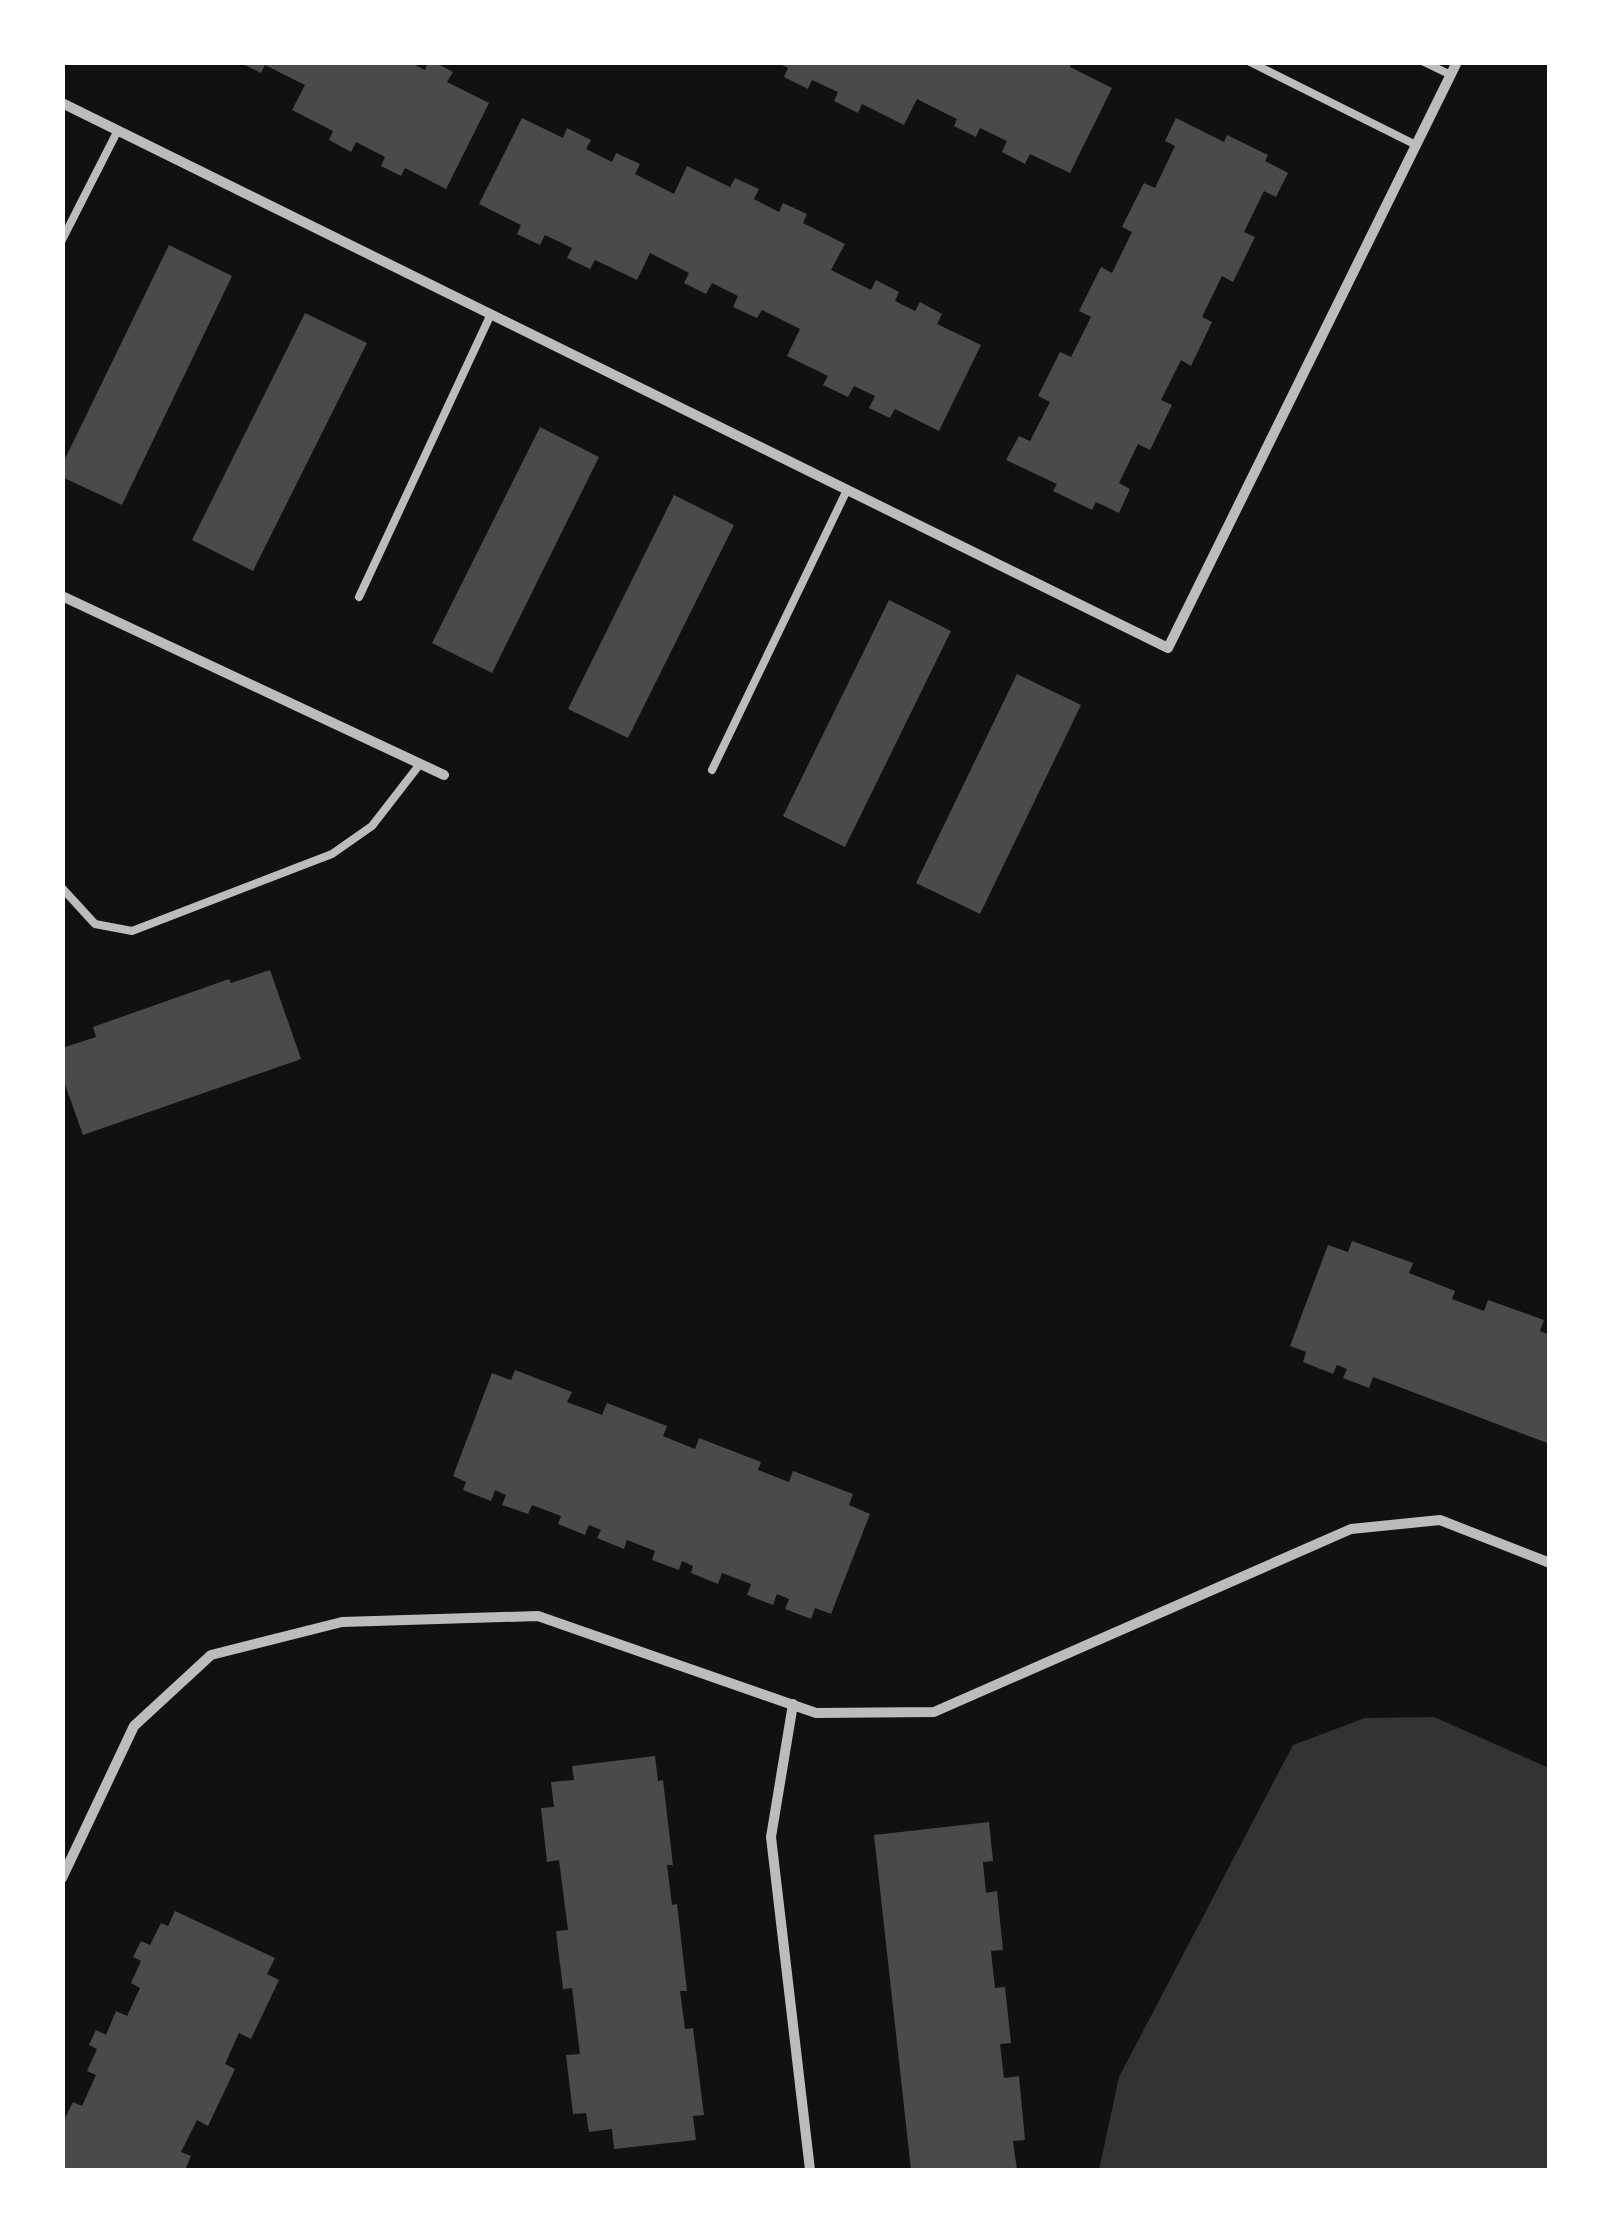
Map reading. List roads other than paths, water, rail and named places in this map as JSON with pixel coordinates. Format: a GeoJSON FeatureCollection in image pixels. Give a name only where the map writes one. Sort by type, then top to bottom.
{"type":"FeatureCollection","features":[{"type":"Feature","properties":{"kind":"street"},"geometry":{"type":"LineString","coordinates":[[62,103],[1168,648],[1457,62]]}},
{"type":"Feature","properties":{"kind":"street"},"geometry":{"type":"LineString","coordinates":[[62,596],[444,774]]}},
{"type":"Feature","properties":{"kind":"street"},"geometry":{"type":"LineString","coordinates":[[62,1878],[134,1726],[211,1655],[342,1622],[538,1616],[816,1712],[934,1712],[1351,1529],[1440,1520],[1550,1563]]}},
{"type":"Feature","properties":{"kind":"street"},"geometry":{"type":"LineString","coordinates":[[792,1704],[771,1837],[810,2170]]}},
{"type":"Feature","properties":{"kind":"lane"},"geometry":{"type":"LineString","coordinates":[[1250,62],[1416,145]]}},
{"type":"Feature","properties":{"kind":"lane"},"geometry":{"type":"LineString","coordinates":[[1424,62],[1451,75]]}},
{"type":"Feature","properties":{"kind":"lane"},"geometry":{"type":"LineString","coordinates":[[62,240],[118,130]]}},
{"type":"Feature","properties":{"kind":"lane"},"geometry":{"type":"LineString","coordinates":[[358,596],[491,314]]}},
{"type":"Feature","properties":{"kind":"lane"},"geometry":{"type":"LineString","coordinates":[[712,770],[847,490]]}},
{"type":"Feature","properties":{"kind":"lane"},"geometry":{"type":"LineString","coordinates":[[62,888],[94,924],[132,932],[332,854],[372,826],[420,764]]}}]}
